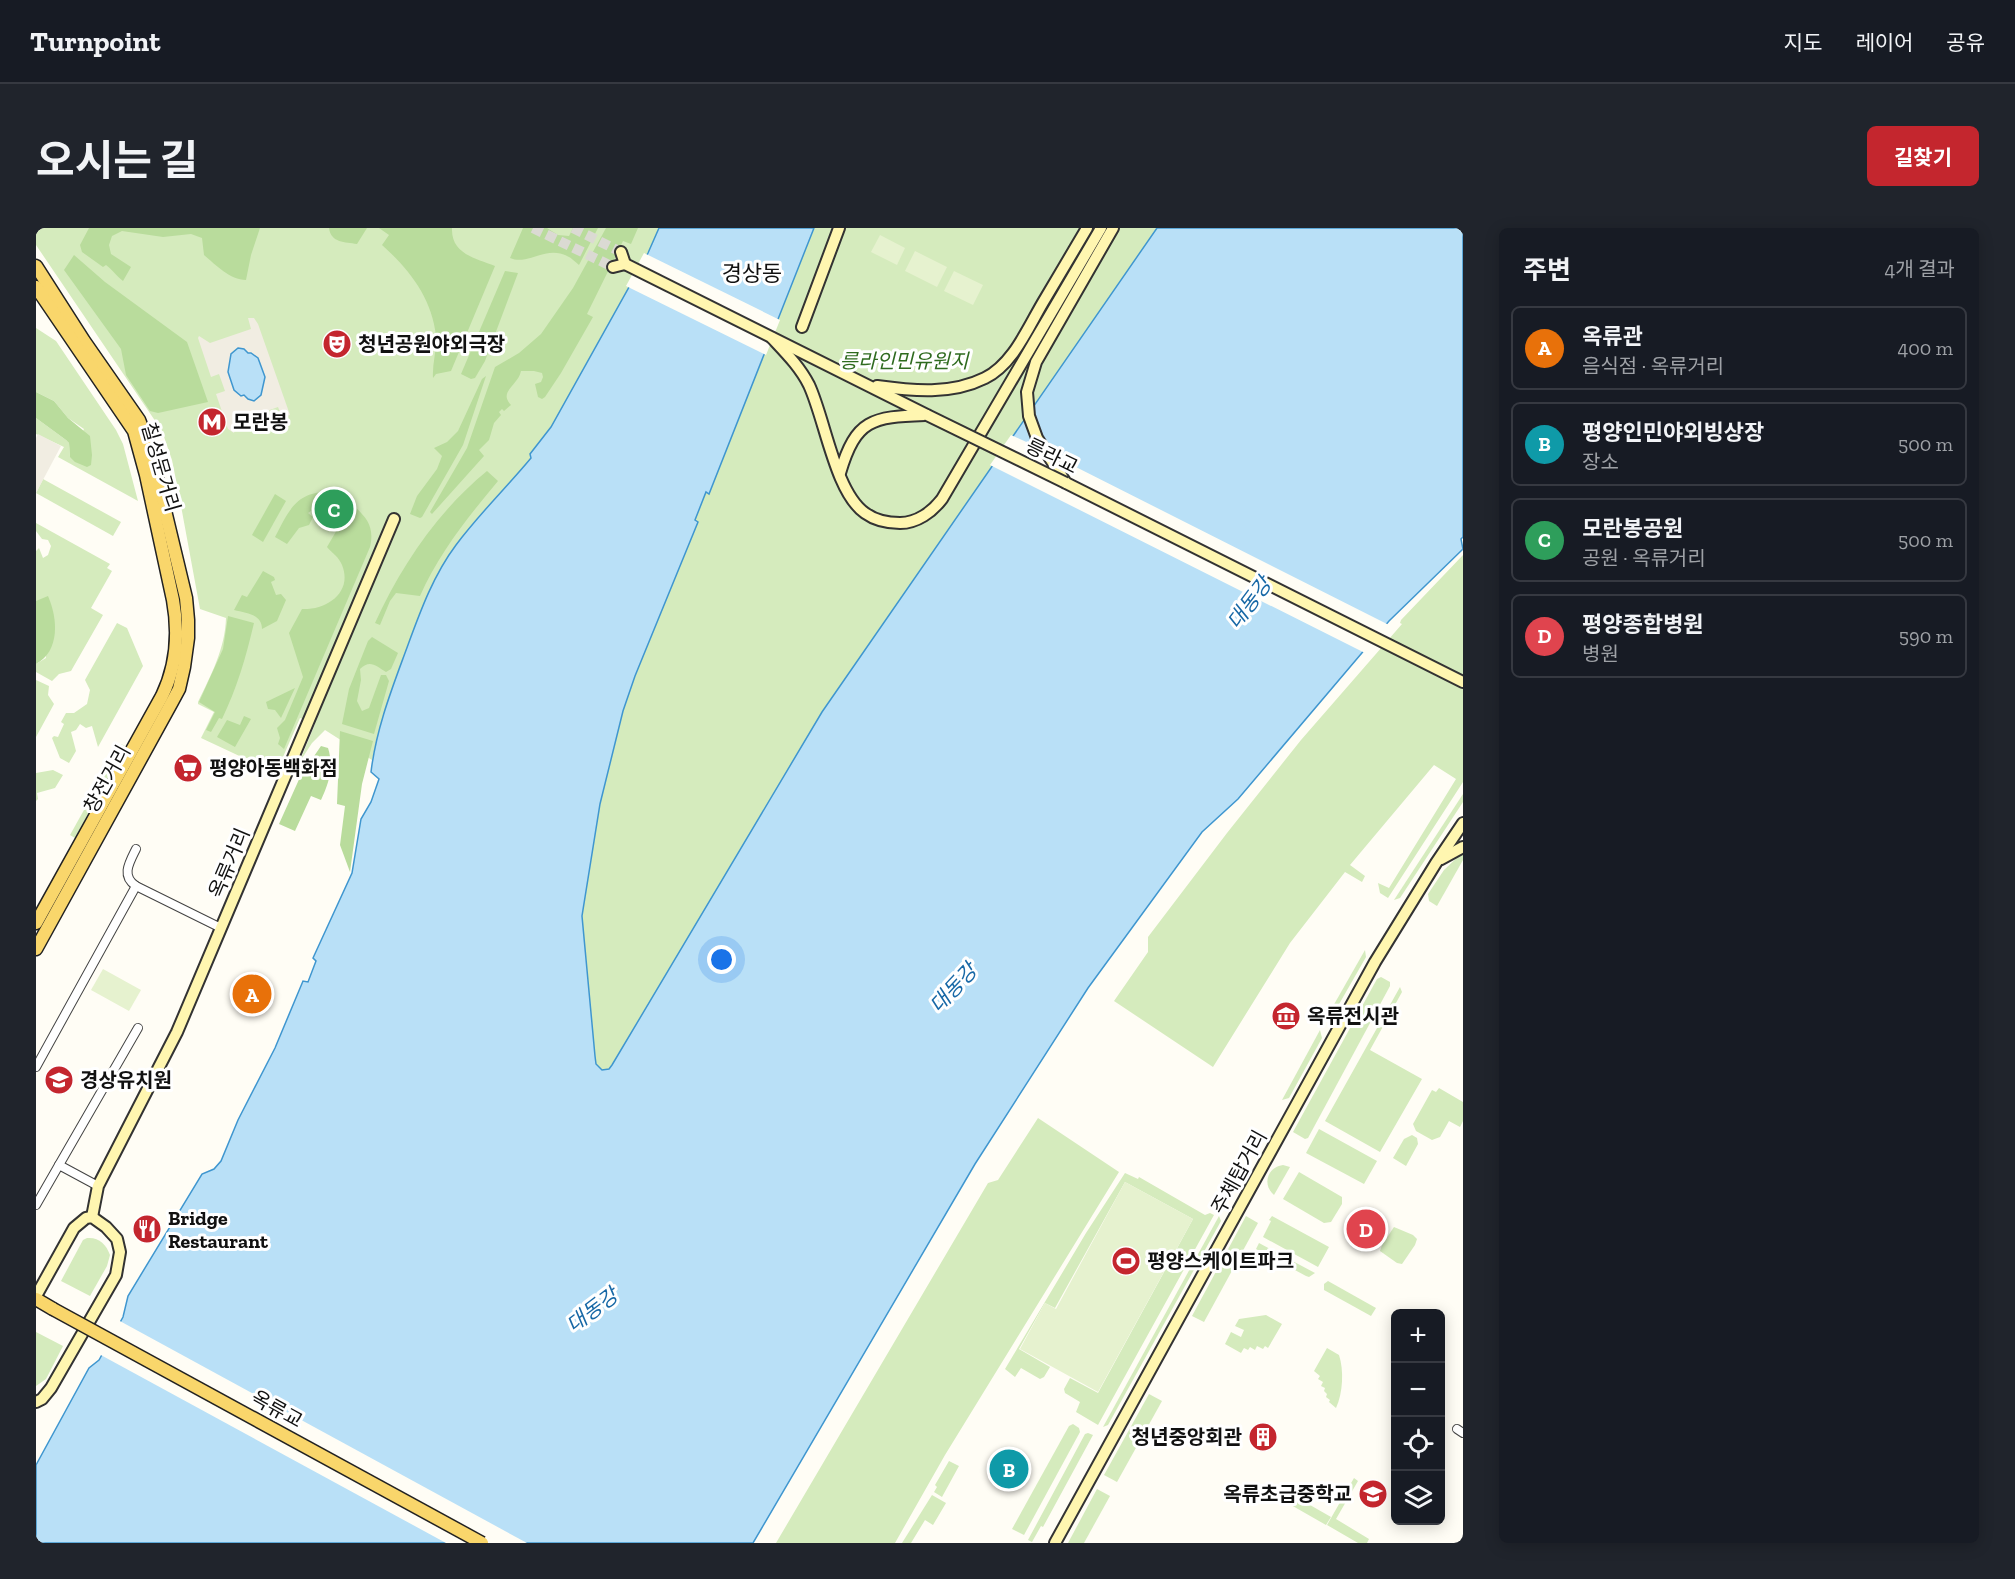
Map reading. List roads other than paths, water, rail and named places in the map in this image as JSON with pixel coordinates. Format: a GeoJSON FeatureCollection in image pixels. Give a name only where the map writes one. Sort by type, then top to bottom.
{"type":"FeatureCollection","features":[{"type":"Feature","properties":{"kind":"main road"},"geometry":{"type":"LineString","coordinates":[[802,327],[839,228]]}},
{"type":"Feature","properties":{"kind":"main road"},"geometry":{"type":"LineString","coordinates":[[866,384],[912,391],[946,390],[961,387],[993,373],[1009,357],[1021,340],[1088,228]]}},
{"type":"Feature","properties":{"kind":"main road"},"geometry":{"type":"LineString","coordinates":[[772,338],[804,374],[850,496],[858,507],[870,516],[889,523],[904,523],[929,513],[942,499],[984,425],[1108,230]]}},
{"type":"Feature","properties":{"kind":"main road"},"geometry":{"type":"LineString","coordinates":[[1066,483],[1036,438],[1028,410],[1027,392],[1036,362],[1108,230]]}},
{"type":"Feature","properties":{"kind":"main road"},"geometry":{"type":"LineString","coordinates":[[613,267],[625,264],[621,252]]}},
{"type":"Feature","properties":{"kind":"main road","name":"릉라교"},"geometry":{"type":"LineString","coordinates":[[625,264],[1463,681]]}},
{"type":"Feature","properties":{"kind":"main road","name":"칠성문거리"},"geometry":{"type":"LineString","coordinates":[[36,266],[84,341],[140,420],[186,598],[188,620]]}},
{"type":"Feature","properties":{"kind":"main road","name":"칠성문거리"},"geometry":{"type":"LineString","coordinates":[[36,287],[120,409],[134,431],[138,443],[177,620],[177,639],[168,684]]}},
{"type":"Feature","properties":{"kind":"main road"},"geometry":{"type":"LineString","coordinates":[[840,473],[853,438],[864,427],[890,418],[927,415]]}},
{"type":"Feature","properties":{"kind":"main road","name":"옥류거리"},"geometry":{"type":"LineString","coordinates":[[92,1217],[98,1186],[177,1032],[394,519]]}},
{"type":"Feature","properties":{"kind":"main road","name":"창전거리"},"geometry":{"type":"LineString","coordinates":[[36,949],[179,689],[188,638],[188,620]]}},
{"type":"Feature","properties":{"kind":"main road","name":"창전거리"},"geometry":{"type":"LineString","coordinates":[[36,922],[168,684]]}},
{"type":"Feature","properties":{"kind":"main road","name":"주체탑거리"},"geometry":{"type":"LineString","coordinates":[[1055,1543],[1375,962],[1463,823]]}},
{"type":"Feature","properties":{"kind":"main road"},"geometry":{"type":"LineString","coordinates":[[1436,863],[1463,847]]}},
{"type":"Feature","properties":{"kind":"main road"},"geometry":{"type":"LineString","coordinates":[[36,1298],[74,1228],[86,1218],[92,1217],[117,1239],[120,1252],[116,1275],[51,1388],[42,1399],[36,1402]]}},
{"type":"Feature","properties":{"kind":"main road","name":"옥류교"},"geometry":{"type":"LineString","coordinates":[[36,1298],[482,1543]]}},
{"type":"Feature","properties":{"kind":"street"},"geometry":{"type":"LineString","coordinates":[[136,849],[127,867],[129,881],[221,928]]}},
{"type":"Feature","properties":{"kind":"street"},"geometry":{"type":"LineString","coordinates":[[36,1067],[136,886]]}},
{"type":"Feature","properties":{"kind":"street"},"geometry":{"type":"LineString","coordinates":[[36,1205],[138,1028]]}},
{"type":"Feature","properties":{"kind":"street"},"geometry":{"type":"LineString","coordinates":[[59,1166],[98,1186]]}},
{"type":"Feature","properties":{"kind":"water","name":"대동강"},"geometry":{"type":"Polygon","coordinates":[[[659,228],[814,228],[709,494],[706,492],[695,520],[698,522],[623,711],[600,804],[582,916],[596,1064],[602,1070],[609,1069],[612,1065],[822,712],[1157,228],[1463,228],[1463,537],[1461,539],[1463,549],[1389,621],[1238,799],[1202,832],[1088,988],[975,1164],[753,1543],[36,1543],[36,1465],[89,1368],[99,1360],[123,1317],[128,1296],[202,1174],[214,1169],[221,1161],[238,1120],[275,1048],[303,981],[308,982],[316,961],[313,958],[352,873],[361,819],[371,802],[379,779],[371,772],[380,726],[410,639],[433,583],[456,545],[531,458],[530,454],[551,427],[648,253],[659,228]]]}},
{"type":"Feature","properties":{"kind":"water"},"geometry":{"type":"Polygon","coordinates":[[[238,348],[258,358],[265,377],[261,395],[254,401],[244,395],[241,396],[234,390],[228,372],[231,354],[238,348]]]}},
{"type":"Feature","properties":{"kind":"tunnel"},"geometry":{"type":"LineString","coordinates":[[533,228],[613,267]]}},
{"type":"Feature","properties":{"kind":"tunnel"},"geometry":{"type":"LineString","coordinates":[[573,228],[621,252]]}},
{"type":"Feature","properties":{"kind":"place","name":"청년공원야외극장"},"geometry":{"type":"Point","coordinates":[337,344]}},
{"type":"Feature","properties":{"kind":"place","name":"모란봉"},"geometry":{"type":"Point","coordinates":[212,422]}},
{"type":"Feature","properties":{"kind":"place","name":"모란봉공원"},"geometry":{"type":"Point","coordinates":[334,509]}},
{"type":"Feature","properties":{"kind":"place","name":"평양아동백화점"},"geometry":{"type":"Point","coordinates":[188,768]}},
{"type":"Feature","properties":{"kind":"place","name":"옥류관"},"geometry":{"type":"Point","coordinates":[252,994]}},
{"type":"Feature","properties":{"kind":"place","name":"옥류전시관"},"geometry":{"type":"Point","coordinates":[1286,1016]}},
{"type":"Feature","properties":{"kind":"place","name":"경상유치원"},"geometry":{"type":"Point","coordinates":[59,1080]}},
{"type":"Feature","properties":{"kind":"place","name":"Bridge Restaurant"},"geometry":{"type":"Point","coordinates":[147,1229]}},
{"type":"Feature","properties":{"kind":"place","name":"평양종합병원"},"geometry":{"type":"Point","coordinates":[1366,1229]}},
{"type":"Feature","properties":{"kind":"place","name":"평양스케이트파크"},"geometry":{"type":"Point","coordinates":[1126,1261]}},
{"type":"Feature","properties":{"kind":"place","name":"청년중앙회관"},"geometry":{"type":"Point","coordinates":[1263,1437]}},
{"type":"Feature","properties":{"kind":"place","name":"평양인민야외빙상장"},"geometry":{"type":"Point","coordinates":[1009,1469]}},
{"type":"Feature","properties":{"kind":"place","name":"옥류초급중학교"},"geometry":{"type":"Point","coordinates":[1373,1494]}},
{"type":"Feature","properties":{"kind":"district","name":"경상동"},"geometry":{"type":"Point","coordinates":[752,273]}},
{"type":"Feature","properties":{"kind":"park label","name":"릉라인민유원지"},"geometry":{"type":"Point","coordinates":[904,361]}}]}
